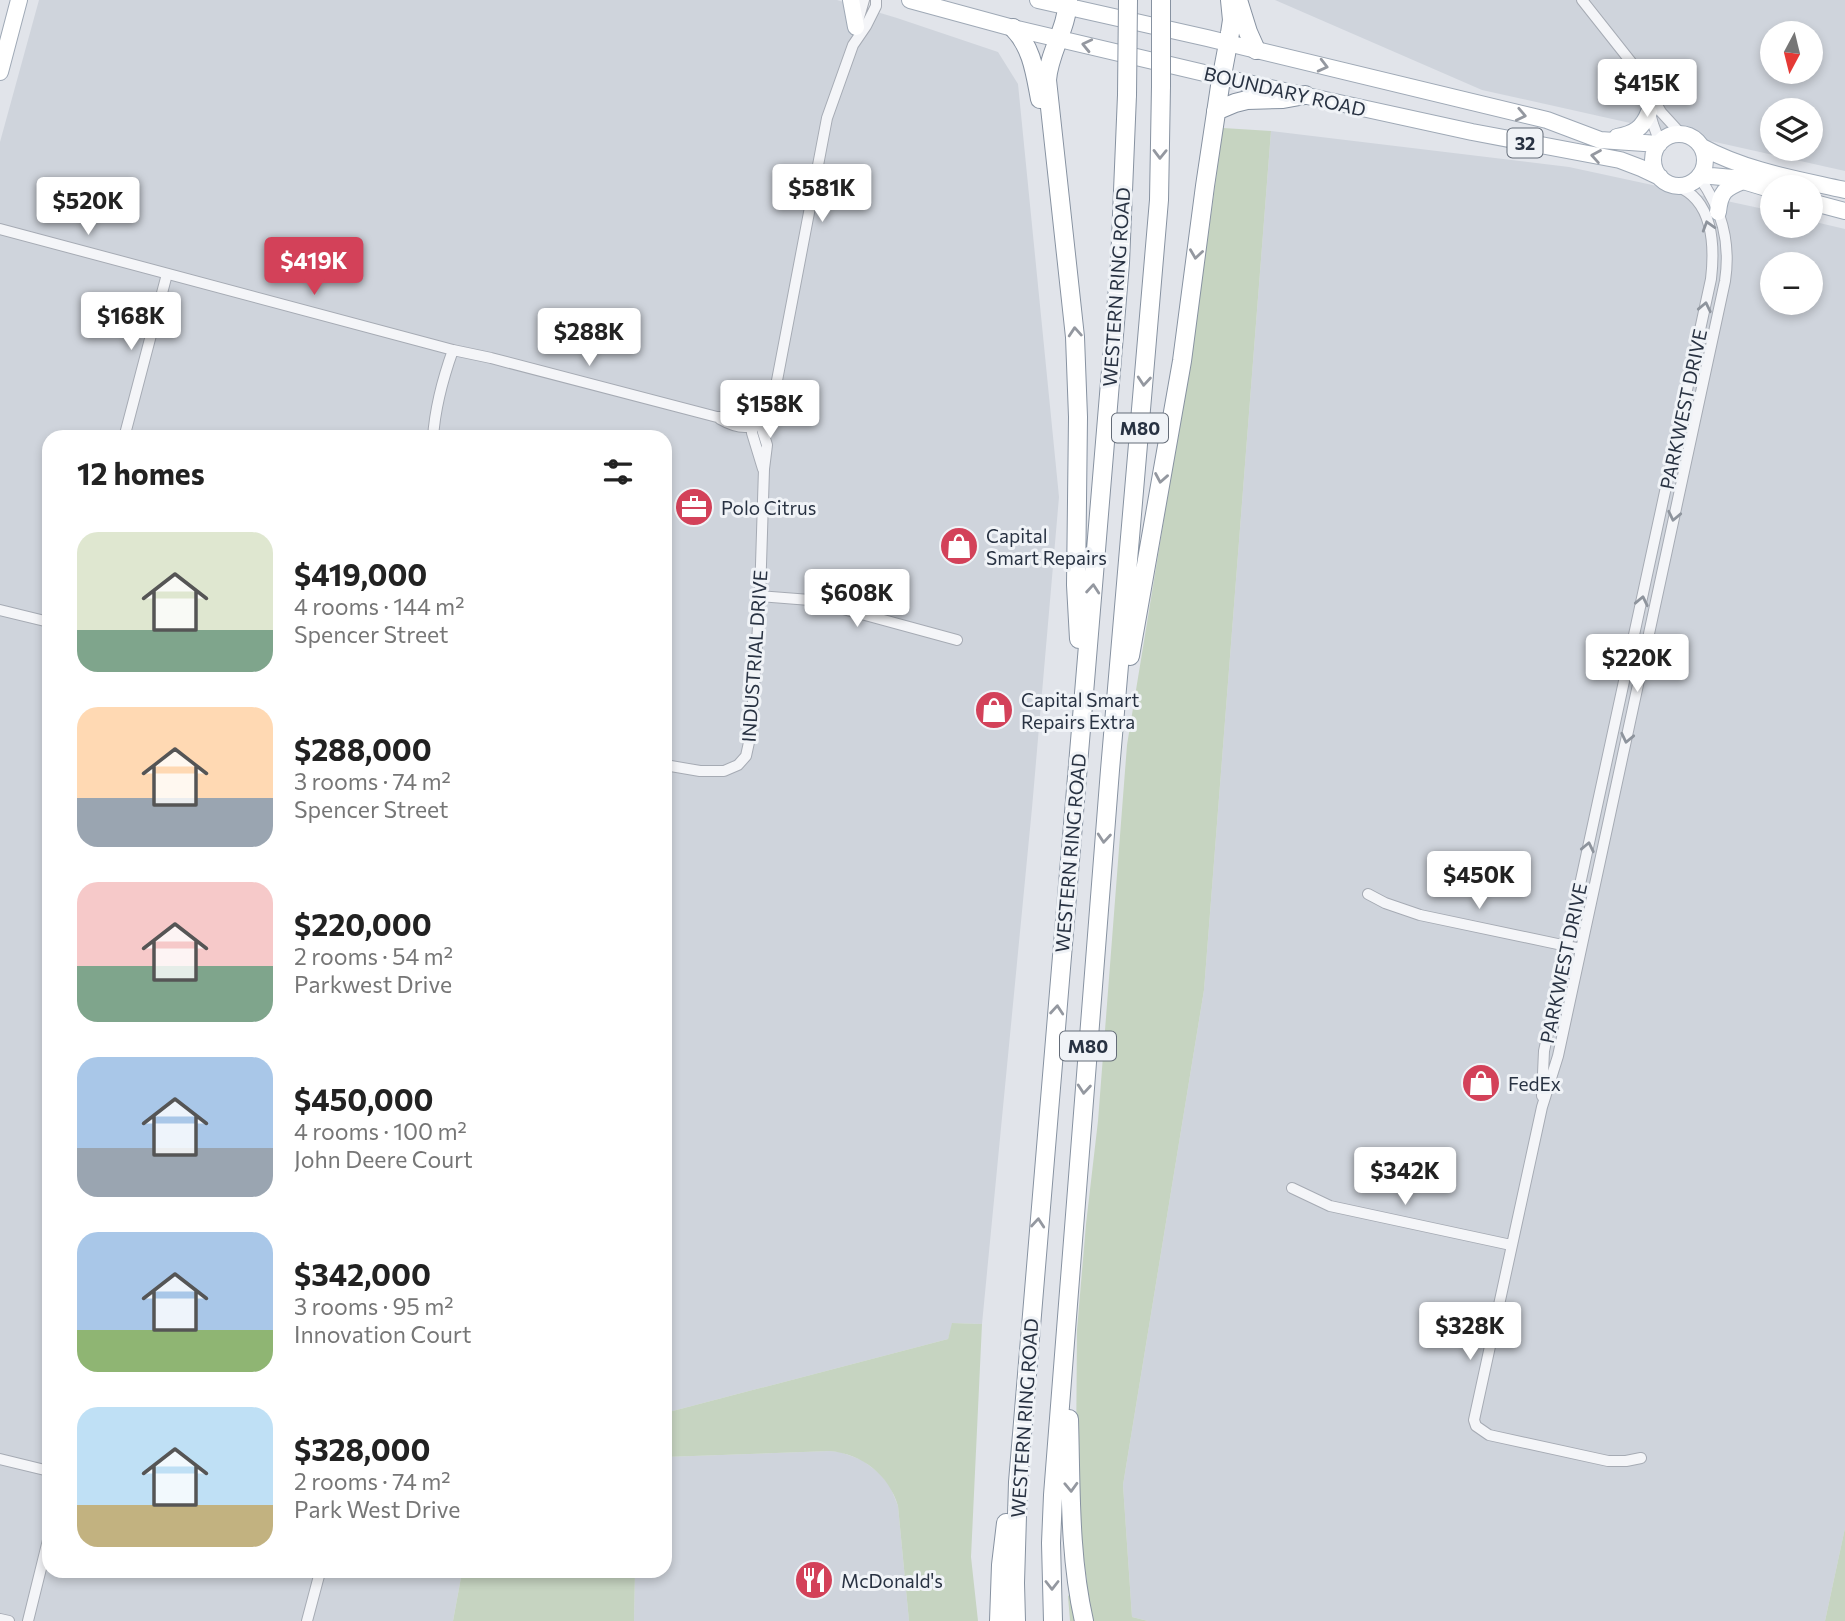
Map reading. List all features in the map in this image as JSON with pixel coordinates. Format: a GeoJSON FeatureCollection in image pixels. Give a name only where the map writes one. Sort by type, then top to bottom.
{"type":"FeatureCollection","features":[{"type":"Feature","properties":{"kind":"highway","name":"WESTERN RING ROAD"},"geometry":{"type":"LineString","coordinates":[[1016,1621],[1018,1482],[1034,1271],[1119,263],[1127,95],[1128,0]]}},
{"type":"Feature","properties":{"kind":"highway","name":"WESTERN RING ROAD"},"geometry":{"type":"LineString","coordinates":[[1053,1621],[1053,1495],[1110,770],[1159,200],[1161,0]]}},
{"type":"Feature","properties":{"kind":"highway"},"geometry":{"type":"LineString","coordinates":[[1110,770],[1182,361],[1216,111],[1232,20],[1230,0]]}},
{"type":"Feature","properties":{"kind":"highway"},"geometry":{"type":"LineString","coordinates":[[1238,0],[1256,50]]}},
{"type":"Feature","properties":{"kind":"highway"},"geometry":{"type":"LineString","coordinates":[[1068,4],[1050,61],[1047,80],[1077,360],[1076,585],[1082,705]]}},
{"type":"Feature","properties":{"kind":"highway"},"geometry":{"type":"LineString","coordinates":[[1013,28],[1023,39],[1031,58],[1061,212]]}},
{"type":"Feature","properties":{"kind":"highway"},"geometry":{"type":"LineString","coordinates":[[1216,111],[1247,100],[1305,95]]}},
{"type":"Feature","properties":{"kind":"highway"},"geometry":{"type":"LineString","coordinates":[[999,1621],[1001,1565],[1034,1271]]}},
{"type":"Feature","properties":{"kind":"highway"},"geometry":{"type":"LineString","coordinates":[[1067,1321],[1072,1526],[1084,1621]]}},
{"type":"Feature","properties":{"kind":"main road"},"geometry":{"type":"LineString","coordinates":[[0,72],[19,0]]}},
{"type":"Feature","properties":{"kind":"main road"},"geometry":{"type":"LineString","coordinates":[[851,0],[856,27]]}},
{"type":"Feature","properties":{"kind":"main road","name":"BOUNDARY ROAD"},"geometry":{"type":"LineString","coordinates":[[910,0],[1013,28],[1222,77],[1472,132],[1620,160],[1660,177]]}},
{"type":"Feature","properties":{"kind":"main road","name":"BOUNDARY ROAD"},"geometry":{"type":"LineString","coordinates":[[1038,0],[1068,4],[1547,120],[1600,139],[1660,143]]}},
{"type":"Feature","properties":{"kind":"main road"},"geometry":{"type":"LineString","coordinates":[[1600,139],[1629,135],[1637,131],[1649,112]]}},
{"type":"Feature","properties":{"kind":"main road"},"geometry":{"type":"LineString","coordinates":[[1682,135],[1693,138],[1702,147],[1731,162],[1845,190]]}},
{"type":"Feature","properties":{"kind":"main road","name":"32"},"geometry":{"type":"LineString","coordinates":[[1660,143],[1670,136],[1682,135]]}},
{"type":"Feature","properties":{"kind":"main road"},"geometry":{"type":"LineString","coordinates":[[1660,143],[1654,158],[1660,177]]}},
{"type":"Feature","properties":{"kind":"main road"},"geometry":{"type":"LineString","coordinates":[[1676,186],[1690,183],[1700,176],[1705,162],[1702,147]]}},
{"type":"Feature","properties":{"kind":"main road"},"geometry":{"type":"LineString","coordinates":[[1700,176],[1724,177],[1760,186]]}},
{"type":"Feature","properties":{"kind":"main road","name":"32"},"geometry":{"type":"LineString","coordinates":[[1660,177],[1676,186]]}},
{"type":"Feature","properties":{"kind":"main road"},"geometry":{"type":"LineString","coordinates":[[1718,212],[1724,191],[1743,181]]}},
{"type":"Feature","properties":{"kind":"main road"},"geometry":{"type":"LineString","coordinates":[[1823,205],[1845,211]]}},
{"type":"Feature","properties":{"kind":"street"},"geometry":{"type":"LineString","coordinates":[[853,46],[864,0]]}},
{"type":"Feature","properties":{"kind":"street"},"geometry":{"type":"LineString","coordinates":[[0,229],[453,350],[717,417],[754,421],[773,398],[825,127],[834,95],[853,46],[876,6],[876,0]]}},
{"type":"Feature","properties":{"kind":"street"},"geometry":{"type":"LineString","coordinates":[[1581,0],[1624,51],[1661,112],[1682,135]]}},
{"type":"Feature","properties":{"kind":"street"},"geometry":{"type":"LineString","coordinates":[[1641,80],[1660,143]]}},
{"type":"Feature","properties":{"kind":"street","name":"PARKWEST DRIVE"},"geometry":{"type":"LineString","coordinates":[[1542,1107],[1558,1056],[1727,262],[1725,234],[1718,212],[1700,176]]}},
{"type":"Feature","properties":{"kind":"street","name":"PARKWEST DRIVE"},"geometry":{"type":"LineString","coordinates":[[1542,1107],[1544,1051],[1711,279],[1713,251],[1709,227],[1698,199],[1676,186]]}},
{"type":"Feature","properties":{"kind":"street"},"geometry":{"type":"LineString","coordinates":[[126,430],[167,274]]}},
{"type":"Feature","properties":{"kind":"street"},"geometry":{"type":"LineString","coordinates":[[433,430],[439,395],[453,350]]}},
{"type":"Feature","properties":{"kind":"street"},"geometry":{"type":"LineString","coordinates":[[1682,414],[1695,417]]}},
{"type":"Feature","properties":{"kind":"street","name":"INDUSTRIAL DRIVE"},"geometry":{"type":"LineString","coordinates":[[672,766],[723,771],[738,765],[746,756],[751,733],[767,445],[765,435],[754,421]]}},
{"type":"Feature","properties":{"kind":"street"},"geometry":{"type":"LineString","coordinates":[[760,596],[810,600],[957,640]]}},
{"type":"Feature","properties":{"kind":"street"},"geometry":{"type":"LineString","coordinates":[[0,610],[42,620]]}},
{"type":"Feature","properties":{"kind":"street"},"geometry":{"type":"LineString","coordinates":[[1368,894],[1420,915],[1581,949]]}},
{"type":"Feature","properties":{"kind":"street"},"geometry":{"type":"LineString","coordinates":[[1542,1107],[1474,1420],[1476,1426],[1489,1435],[1608,1461],[1641,1458]]}},
{"type":"Feature","properties":{"kind":"street"},"geometry":{"type":"LineString","coordinates":[[1292,1188],[1330,1206],[1511,1245]]}},
{"type":"Feature","properties":{"kind":"street"},"geometry":{"type":"LineString","coordinates":[[0,1459],[42,1469]]}},
{"type":"Feature","properties":{"kind":"street"},"geometry":{"type":"LineString","coordinates":[[28,1621],[42,1564]]}},
{"type":"Feature","properties":{"kind":"street"},"geometry":{"type":"LineString","coordinates":[[307,1621],[318,1578]]}},
{"type":"Feature","properties":{"kind":"street"},"geometry":{"type":"LineString","coordinates":[[0,1619],[9,1621]]}},
{"type":"Feature","properties":{"kind":"shaded area"},"geometry":{"type":"Polygon","coordinates":[[[39,0],[837,0],[998,52],[1018,84],[1059,497],[982,1324],[953,1323],[948,1339],[672,1411],[672,430],[42,430],[42,1578],[461,1578],[453,1621],[0,1621],[0,142],[39,0]]]}},
{"type":"Feature","properties":{"kind":"shaded area"},"geometry":{"type":"Polygon","coordinates":[[[1275,0],[1845,0],[1845,171],[1800,161],[1823,161],[1823,98],[1760,98],[1760,152],[1482,90],[1275,0]]]}},
{"type":"Feature","properties":{"kind":"shaded area"},"geometry":{"type":"Polygon","coordinates":[[[1271,131],[1569,167],[1760,208],[1760,238],[1823,238],[1823,224],[1845,229],[1845,1528],[1825,1621],[1148,1621],[1132,1617],[1123,1485],[1204,990],[1271,131]]]}},
{"type":"Feature","properties":{"kind":"shaded area"},"geometry":{"type":"Polygon","coordinates":[[[830,1451],[862,1460],[890,1486],[898,1506],[909,1621],[634,1621],[635,1578],[672,1578],[672,1457],[830,1451]]]}},
{"type":"Feature","properties":{"kind":"green space"},"geometry":{"type":"Polygon","coordinates":[[[1223,128],[1271,131],[1204,990],[1123,1485],[1132,1617],[1148,1621],[1070,1621],[1068,1596],[1087,1581],[1081,1539],[1076,1454],[1077,1330],[1098,1121],[1127,745],[1196,323],[1223,128]]]}},
{"type":"Feature","properties":{"kind":"green space"},"geometry":{"type":"Polygon","coordinates":[[[952,1323],[982,1324],[971,1557],[978,1621],[909,1621],[898,1506],[881,1476],[853,1456],[830,1451],[672,1457],[672,1411],[948,1339],[952,1323]]]}},
{"type":"Feature","properties":{"kind":"green space"},"geometry":{"type":"Polygon","coordinates":[[[1845,1528],[1845,1621],[1825,1621],[1845,1528]]]}},
{"type":"Feature","properties":{"kind":"green space"},"geometry":{"type":"Polygon","coordinates":[[[461,1578],[635,1578],[634,1621],[453,1621],[461,1578]]]}},
{"type":"Feature","properties":{"kind":"place","name":"Polo Citrus"},"geometry":{"type":"Point","coordinates":[694,507]}},
{"type":"Feature","properties":{"kind":"place","name":"Capital Smart Repairs"},"geometry":{"type":"Point","coordinates":[959,546]}},
{"type":"Feature","properties":{"kind":"place","name":"Capital Smart Repairs Extra"},"geometry":{"type":"Point","coordinates":[994,710]}},
{"type":"Feature","properties":{"kind":"place","name":"FedEx"},"geometry":{"type":"Point","coordinates":[1481,1083]}},
{"type":"Feature","properties":{"kind":"place","name":"McDonald's"},"geometry":{"type":"Point","coordinates":[814,1580]}}]}
